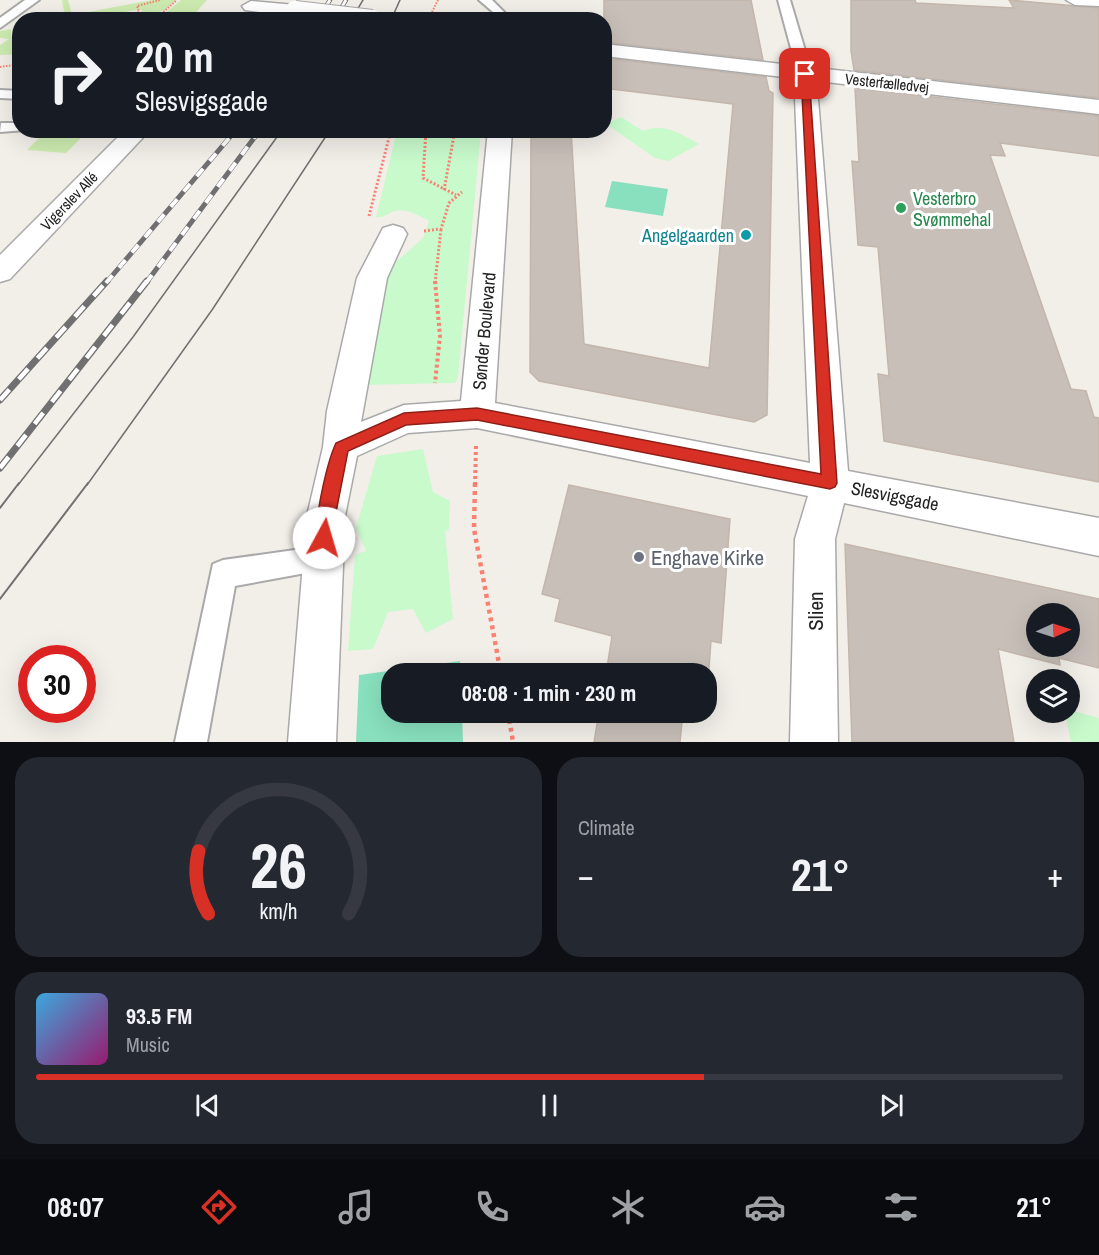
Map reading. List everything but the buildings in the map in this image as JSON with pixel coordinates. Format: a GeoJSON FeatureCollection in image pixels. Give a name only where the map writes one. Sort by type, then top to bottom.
{"type":"FeatureCollection","features":[{"type":"Feature","properties":{"kind":"street"},"geometry":{"type":"LineString","coordinates":[[1074,0],[1099,1]]}},
{"type":"Feature","properties":{"kind":"street"},"geometry":{"type":"LineString","coordinates":[[249,8],[304,12]]}},
{"type":"Feature","properties":{"kind":"street","name":"Vesterfælledvej"},"geometry":{"type":"LineString","coordinates":[[612,51],[1099,107]]}},
{"type":"Feature","properties":{"kind":"street","name":"Slien"},"geometry":{"type":"LineString","coordinates":[[805,74],[830,483],[815,539],[814,742]]}},
{"type":"Feature","properties":{"kind":"street","name":"Vigerslev Allé"},"geometry":{"type":"LineString","coordinates":[[0,272],[131,138]]}},
{"type":"Feature","properties":{"kind":"street","name":"Sønder Boulevard"},"geometry":{"type":"LineString","coordinates":[[477,414],[500,138]]}},
{"type":"Feature","properties":{"kind":"street"},"geometry":{"type":"LineString","coordinates":[[312,742],[326,516],[341,447],[344,411],[372,278],[393,234]]}},
{"type":"Feature","properties":{"kind":"street","name":"Slesvigsgade"},"geometry":{"type":"LineString","coordinates":[[341,447],[404,419],[477,414],[1099,537]]}},
{"type":"Feature","properties":{"kind":"lane"},"geometry":{"type":"LineString","coordinates":[[0,11],[16,0]]}},
{"type":"Feature","properties":{"kind":"lane"},"geometry":{"type":"LineString","coordinates":[[16,12],[33,0]]}},
{"type":"Feature","properties":{"kind":"lane"},"geometry":{"type":"LineString","coordinates":[[485,0],[496,12]]}},
{"type":"Feature","properties":{"kind":"lane"},"geometry":{"type":"LineString","coordinates":[[784,0],[805,74]]}},
{"type":"Feature","properties":{"kind":"lane"},"geometry":{"type":"LineString","coordinates":[[191,742],[223,574],[323,560]]}},
{"type":"Feature","properties":{"kind":"path"},"geometry":{"type":"LineString","coordinates":[[139,12],[137,6],[160,0]]}},
{"type":"Feature","properties":{"kind":"path"},"geometry":{"type":"LineString","coordinates":[[163,12],[177,0]]}},
{"type":"Feature","properties":{"kind":"path"},"geometry":{"type":"LineString","coordinates":[[4,68],[12,66]]}},
{"type":"Feature","properties":{"kind":"path"},"geometry":{"type":"LineString","coordinates":[[389,138],[368,212],[370,220],[393,234],[441,229]]}},
{"type":"Feature","properties":{"kind":"path"},"geometry":{"type":"LineString","coordinates":[[428,138],[429,143],[421,170],[423,178],[456,195]]}},
{"type":"Feature","properties":{"kind":"path"},"geometry":{"type":"LineString","coordinates":[[444,190],[444,179],[453,138]]}},
{"type":"Feature","properties":{"kind":"path"},"geometry":{"type":"LineString","coordinates":[[432,417],[440,336],[434,287],[441,229],[449,203],[456,195],[465,189],[497,181]]}},
{"type":"Feature","properties":{"kind":"path","name":"Sønder Boulevard"},"geometry":{"type":"LineString","coordinates":[[477,414],[474,529],[499,663]]}},
{"type":"Feature","properties":{"kind":"path"},"geometry":{"type":"LineString","coordinates":[[510,723],[513,742]]}},
{"type":"Feature","properties":{"kind":"green space"},"geometry":{"type":"Polygon","coordinates":[[[62,0],[68,0],[71,12],[64,12],[62,0]]]}},
{"type":"Feature","properties":{"kind":"green space"},"geometry":{"type":"Polygon","coordinates":[[[152,0],[176,0],[165,10],[158,12],[142,12],[141,9],[125,12],[88,12],[152,0]]]}},
{"type":"Feature","properties":{"kind":"green space"},"geometry":{"type":"Polygon","coordinates":[[[181,0],[207,0],[196,12],[166,12],[181,0]]]}},
{"type":"Feature","properties":{"kind":"green space"},"geometry":{"type":"Polygon","coordinates":[[[11,29],[12,54],[0,55],[0,45],[9,39],[0,38],[0,31],[11,29]]]}},
{"type":"Feature","properties":{"kind":"green space"},"geometry":{"type":"Polygon","coordinates":[[[621,117],[643,131],[665,129],[699,144],[668,161],[655,158],[612,128],[612,121],[621,117]]]}},
{"type":"Feature","properties":{"kind":"green space"},"geometry":{"type":"Polygon","coordinates":[[[39,138],[81,138],[66,153],[27,150],[39,138]]]}},
{"type":"Feature","properties":{"kind":"green space"},"geometry":{"type":"Polygon","coordinates":[[[395,138],[480,138],[458,377],[455,383],[358,385],[379,277],[423,238],[429,221],[404,211],[395,211],[376,217],[395,138]]]}},
{"type":"Feature","properties":{"kind":"green space"},"geometry":{"type":"Polygon","coordinates":[[[612,181],[668,189],[663,216],[605,207],[612,181]]]}},
{"type":"Feature","properties":{"kind":"green space"},"geometry":{"type":"Polygon","coordinates":[[[423,449],[433,492],[450,501],[449,529],[445,532],[453,619],[426,633],[413,609],[388,612],[373,649],[348,651],[355,555],[366,551],[356,528],[377,456],[423,449]]]}},
{"type":"Feature","properties":{"kind":"green space"},"geometry":{"type":"Polygon","coordinates":[[[381,672],[381,723],[462,723],[463,742],[356,742],[359,675],[381,672]]]}},
{"type":"Feature","properties":{"kind":"green space"},"geometry":{"type":"Polygon","coordinates":[[[1080,713],[1099,718],[1099,742],[1071,742],[1067,723],[1080,723],[1080,713]]]}},
{"type":"Feature","properties":{"kind":"tram line"},"geometry":{"type":"LineString","coordinates":[[356,12],[363,0]]}},
{"type":"Feature","properties":{"kind":"tram line"},"geometry":{"type":"LineString","coordinates":[[395,12],[400,0]]}},
{"type":"Feature","properties":{"kind":"tram line"},"geometry":{"type":"LineString","coordinates":[[18,485],[133,337],[276,138]]}},
{"type":"Feature","properties":{"kind":"tram line"},"geometry":{"type":"LineString","coordinates":[[87,485],[212,310],[325,138]]}},
{"type":"Feature","properties":{"kind":"tram line"},"geometry":{"type":"LineString","coordinates":[[0,508],[19,483]]}},
{"type":"Feature","properties":{"kind":"tram line"},"geometry":{"type":"LineString","coordinates":[[0,599],[88,483]]}},
{"type":"Feature","properties":{"kind":"railway"},"geometry":{"type":"LineString","coordinates":[[322,12],[330,0]]}},
{"type":"Feature","properties":{"kind":"railway"},"geometry":{"type":"LineString","coordinates":[[339,12],[346,0]]}},
{"type":"Feature","properties":{"kind":"railway"},"geometry":{"type":"LineString","coordinates":[[106,283],[229,138]]}},
{"type":"Feature","properties":{"kind":"railway"},"geometry":{"type":"LineString","coordinates":[[146,283],[254,138]]}},
{"type":"Feature","properties":{"kind":"railway"},"geometry":{"type":"LineString","coordinates":[[0,400],[107,281]]}},
{"type":"Feature","properties":{"kind":"railway"},"geometry":{"type":"LineString","coordinates":[[0,468],[147,281]]}},
{"type":"Feature","properties":{"kind":"place","name":"Vesterbro Svømmehal"},"geometry":{"type":"Point","coordinates":[901,208]}},
{"type":"Feature","properties":{"kind":"place","name":"Angelgaarden"},"geometry":{"type":"Point","coordinates":[746,235]}},
{"type":"Feature","properties":{"kind":"place","name":"Enghave Kirke"},"geometry":{"type":"Point","coordinates":[639,557]}},
{"type":"Feature","properties":{"kind":"route"},"geometry":{"type":"LineString","coordinates":[[324,538],[326,516],[341,447],[404,419],[477,414],[830,483],[805,74]]}}]}
